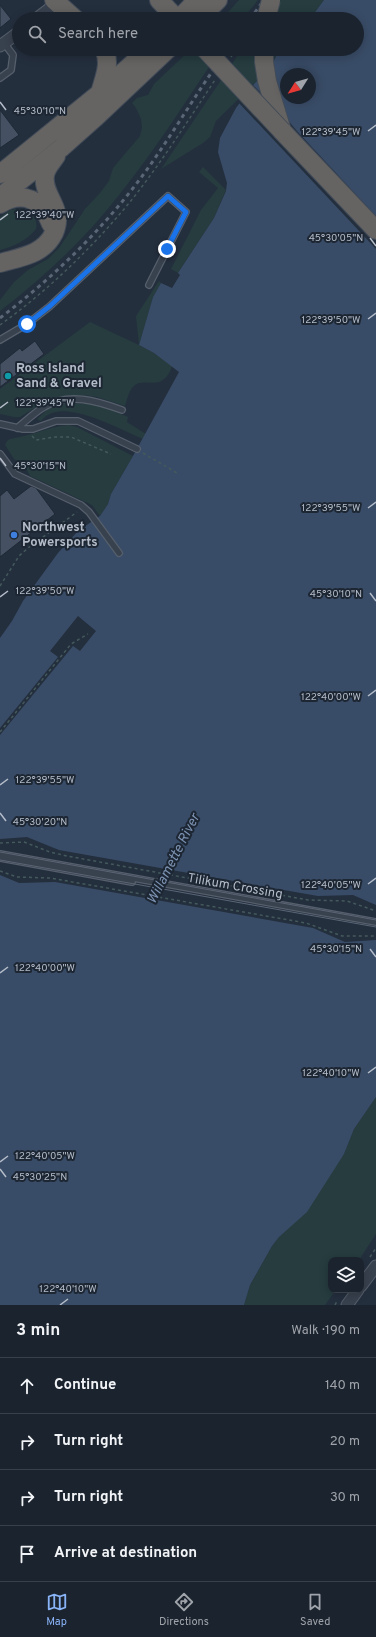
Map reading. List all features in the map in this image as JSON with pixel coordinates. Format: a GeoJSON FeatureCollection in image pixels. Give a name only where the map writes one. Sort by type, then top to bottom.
{"type":"FeatureCollection","features":[{"type":"Feature","properties":{"kind":"highway"},"geometry":{"type":"LineString","coordinates":[[159,0],[171,12]]}},
{"type":"Feature","properties":{"kind":"highway"},"geometry":{"type":"LineString","coordinates":[[185,12],[197,0]]}},
{"type":"Feature","properties":{"kind":"highway"},"geometry":{"type":"LineString","coordinates":[[206,12],[218,0]]}},
{"type":"Feature","properties":{"kind":"highway"},"geometry":{"type":"LineString","coordinates":[[268,12],[271,0]]}},
{"type":"Feature","properties":{"kind":"highway"},"geometry":{"type":"LineString","coordinates":[[56,2],[67,12]]}},
{"type":"Feature","properties":{"kind":"highway"},"geometry":{"type":"LineString","coordinates":[[100,93],[107,67],[106,56]]}},
{"type":"Feature","properties":{"kind":"highway"},"geometry":{"type":"LineString","coordinates":[[0,174],[100,93],[141,56]]}},
{"type":"Feature","properties":{"kind":"highway"},"geometry":{"type":"LineString","coordinates":[[0,197],[61,148],[161,56]]}},
{"type":"Feature","properties":{"kind":"highway"},"geometry":{"type":"LineString","coordinates":[[212,56],[376,230]]}},
{"type":"Feature","properties":{"kind":"highway"},"geometry":{"type":"LineString","coordinates":[[264,56],[267,81],[282,131]]}},
{"type":"Feature","properties":{"kind":"highway"},"geometry":{"type":"LineString","coordinates":[[0,263],[25,257],[38,251],[47,244],[53,235],[57,221],[57,214],[45,184],[45,177],[46,172],[61,148]]}},
{"type":"Feature","properties":{"kind":"highway"},"geometry":{"type":"LineString","coordinates":[[0,204],[10,199],[18,198],[35,201],[44,210],[49,218],[52,225],[53,235]]}},
{"type":"Feature","properties":{"kind":"street"},"geometry":{"type":"LineString","coordinates":[[44,12],[56,2]]}},
{"type":"Feature","properties":{"kind":"street"},"geometry":{"type":"LineString","coordinates":[[2,45],[12,37]]}},
{"type":"Feature","properties":{"kind":"street"},"geometry":{"type":"LineString","coordinates":[[364,1282],[376,1266]]}},
{"type":"Feature","properties":{"kind":"street"},"geometry":{"type":"LineString","coordinates":[[346,1305],[356,1293]]}},
{"type":"Feature","properties":{"kind":"lane"},"geometry":{"type":"LineString","coordinates":[[2,45],[12,53]]}},
{"type":"Feature","properties":{"kind":"lane"},"geometry":{"type":"LineString","coordinates":[[0,78],[11,70],[14,56]]}},
{"type":"Feature","properties":{"kind":"lane"},"geometry":{"type":"LineString","coordinates":[[0,340],[27,324],[50,306],[168,196],[186,212],[149,285]]}},
{"type":"Feature","properties":{"kind":"lane"},"geometry":{"type":"LineString","coordinates":[[20,428],[45,406],[65,400],[94,400],[122,410]]}},
{"type":"Feature","properties":{"kind":"lane"},"geometry":{"type":"LineString","coordinates":[[0,424],[33,429],[56,422],[78,421],[137,449]]}},
{"type":"Feature","properties":{"kind":"lane"},"geometry":{"type":"LineString","coordinates":[[0,454],[15,474],[81,505],[89,512],[119,553]]}},
{"type":"Feature","properties":{"kind":"lane","name":"Tilikum Crossing"},"geometry":{"type":"LineString","coordinates":[[0,854],[376,922]]}},
{"type":"Feature","properties":{"kind":"lane","name":"Tilikum Crossing"},"geometry":{"type":"LineString","coordinates":[[0,858],[376,925]]}},
{"type":"Feature","properties":{"kind":"path"},"geometry":{"type":"LineString","coordinates":[[228,61],[231,56]]}},
{"type":"Feature","properties":{"kind":"path"},"geometry":{"type":"LineString","coordinates":[[0,325],[64,272],[114,220],[157,166],[219,74]]}},
{"type":"Feature","properties":{"kind":"path"},"geometry":{"type":"LineString","coordinates":[[20,428],[36,440],[55,437],[71,437],[111,454]]}},
{"type":"Feature","properties":{"kind":"path"},"geometry":{"type":"LineString","coordinates":[[137,449],[177,473]]}},
{"type":"Feature","properties":{"kind":"path"},"geometry":{"type":"LineString","coordinates":[[0,586],[19,556],[49,531],[70,518],[76,513],[81,505]]}},
{"type":"Feature","properties":{"kind":"path"},"geometry":{"type":"LineString","coordinates":[[0,732],[71,644],[88,634]]}},
{"type":"Feature","properties":{"kind":"path","name":"Tilikum Crossing"},"geometry":{"type":"LineString","coordinates":[[0,843],[24,842],[50,852],[67,856],[308,900],[347,901],[376,911]]}},
{"type":"Feature","properties":{"kind":"path","name":"Tilikum Crossing"},"geometry":{"type":"LineString","coordinates":[[0,871],[17,877],[50,878],[306,923],[342,936],[376,936]]}},
{"type":"Feature","properties":{"kind":"green space"},"geometry":{"type":"Polygon","coordinates":[[[239,0],[258,0],[249,12],[228,12],[239,0]]]}},
{"type":"Feature","properties":{"kind":"green space"},"geometry":{"type":"Polygon","coordinates":[[[278,0],[324,0],[315,12],[269,12],[278,0]]]}},
{"type":"Feature","properties":{"kind":"green space"},"geometry":{"type":"Polygon","coordinates":[[[184,56],[216,56],[159,142],[133,178],[106,211],[63,257],[0,311],[0,300],[14,282],[28,270],[48,259],[59,248],[85,209],[109,181],[113,168],[140,136],[142,128],[141,119],[132,103],[137,98],[148,95],[154,84],[184,56]]]}},
{"type":"Feature","properties":{"kind":"green space"},"geometry":{"type":"Polygon","coordinates":[[[237,56],[276,56],[271,67],[216,121],[210,137],[161,169],[237,56]]]}},
{"type":"Feature","properties":{"kind":"green space"},"geometry":{"type":"Polygon","coordinates":[[[203,167],[226,190],[214,218],[178,273],[171,269],[201,210],[218,188],[199,172],[203,167]]]}},
{"type":"Feature","properties":{"kind":"green space"},"geometry":{"type":"Polygon","coordinates":[[[10,210],[24,210],[34,217],[36,220],[36,229],[20,242],[11,247],[0,250],[0,217],[10,210]]]}},
{"type":"Feature","properties":{"kind":"green space"},"geometry":{"type":"Polygon","coordinates":[[[159,281],[161,283],[153,297],[139,345],[136,316],[159,281]]]}},
{"type":"Feature","properties":{"kind":"green space"},"geometry":{"type":"Polygon","coordinates":[[[90,322],[154,353],[172,366],[164,380],[153,383],[138,383],[134,386],[129,393],[125,406],[97,397],[83,395],[62,396],[41,404],[20,417],[0,414],[0,389],[90,322]]]}},
{"type":"Feature","properties":{"kind":"green space"},"geometry":{"type":"Polygon","coordinates":[[[66,403],[96,404],[128,417],[127,422],[146,434],[143,439],[96,418],[69,412],[57,412],[47,415],[41,421],[37,419],[48,409],[66,403]]]}},
{"type":"Feature","properties":{"kind":"green space"},"geometry":{"type":"Polygon","coordinates":[[[68,425],[77,427],[133,456],[111,494],[108,504],[100,516],[92,505],[30,476],[25,466],[14,459],[5,445],[10,439],[68,425]]]}},
{"type":"Feature","properties":{"kind":"green space"},"geometry":{"type":"Polygon","coordinates":[[[376,1097],[376,1234],[361,1257],[328,1257],[328,1293],[334,1293],[325,1305],[244,1305],[250,1285],[272,1246],[344,1154],[354,1129],[376,1097]]]}},
{"type":"Feature","properties":{"kind":"water","name":"Willamette River"},"geometry":{"type":"Polygon","coordinates":[[[324,0],[376,0],[376,1097],[354,1129],[344,1154],[307,1212],[279,1237],[272,1246],[250,1285],[244,1305],[0,1305],[0,638],[12,621],[23,601],[58,553],[78,531],[100,516],[108,504],[111,494],[179,372],[154,353],[139,345],[153,297],[161,283],[172,288],[180,275],[178,273],[214,218],[226,191],[227,183],[218,152],[220,138],[236,108],[254,84],[271,67],[276,56],[364,56],[364,12],[315,12],[324,0]]]}},
{"type":"Feature","properties":{"kind":"pier"},"geometry":{"type":"Polygon","coordinates":[[[252,84],[286,118],[376,216],[376,249],[238,102],[252,84]]]}},
{"type":"Feature","properties":{"kind":"pier"},"geometry":{"type":"Polygon","coordinates":[[[78,616],[96,631],[80,651],[73,646],[0,735],[0,728],[58,657],[50,651],[78,616]]]}},
{"type":"Feature","properties":{"kind":"pier"},"geometry":{"type":"Polygon","coordinates":[[[27,837],[59,850],[318,896],[353,895],[376,905],[376,940],[345,942],[313,928],[55,882],[19,883],[0,875],[0,839],[27,837]]]}},
{"type":"Feature","properties":{"kind":"building"},"geometry":{"type":"Polygon","coordinates":[[[0,5],[11,19],[0,28],[0,5]]]}},
{"type":"Feature","properties":{"kind":"building"},"geometry":{"type":"Polygon","coordinates":[[[0,110],[19,135],[0,148],[0,110]]]}},
{"type":"Feature","properties":{"kind":"building","name":"Ross Island Sand & Gravel"},"geometry":{"type":"Polygon","coordinates":[[[35,341],[44,354],[0,387],[0,364],[20,348],[22,351],[35,341]]]}},
{"type":"Feature","properties":{"kind":"building","name":"Northwest Powersports"},"geometry":{"type":"Polygon","coordinates":[[[31,486],[36,488],[55,514],[0,557],[0,496],[7,490],[14,499],[31,486]]]}},
{"type":"Feature","properties":{"kind":"tram line"},"geometry":{"type":"LineString","coordinates":[[0,852],[376,920]]}},
{"type":"Feature","properties":{"kind":"tram line"},"geometry":{"type":"LineString","coordinates":[[0,860],[376,927]]}},
{"type":"Feature","properties":{"kind":"railway"},"geometry":{"type":"LineString","coordinates":[[255,12],[264,0]]}},
{"type":"Feature","properties":{"kind":"railway"},"geometry":{"type":"LineString","coordinates":[[0,318],[40,286],[77,251],[128,195],[223,56]]}},
{"type":"Feature","properties":{"kind":"place","name":"Ross Island Sand & Gravel"},"geometry":{"type":"Point","coordinates":[8,376]}},
{"type":"Feature","properties":{"kind":"place","name":"Northwest Powersports"},"geometry":{"type":"Point","coordinates":[14,535]}},
{"type":"Feature","properties":{"kind":"route"},"geometry":{"type":"LineString","coordinates":[[27,324],[50,306],[168,196],[186,212],[167,249]]}}]}
